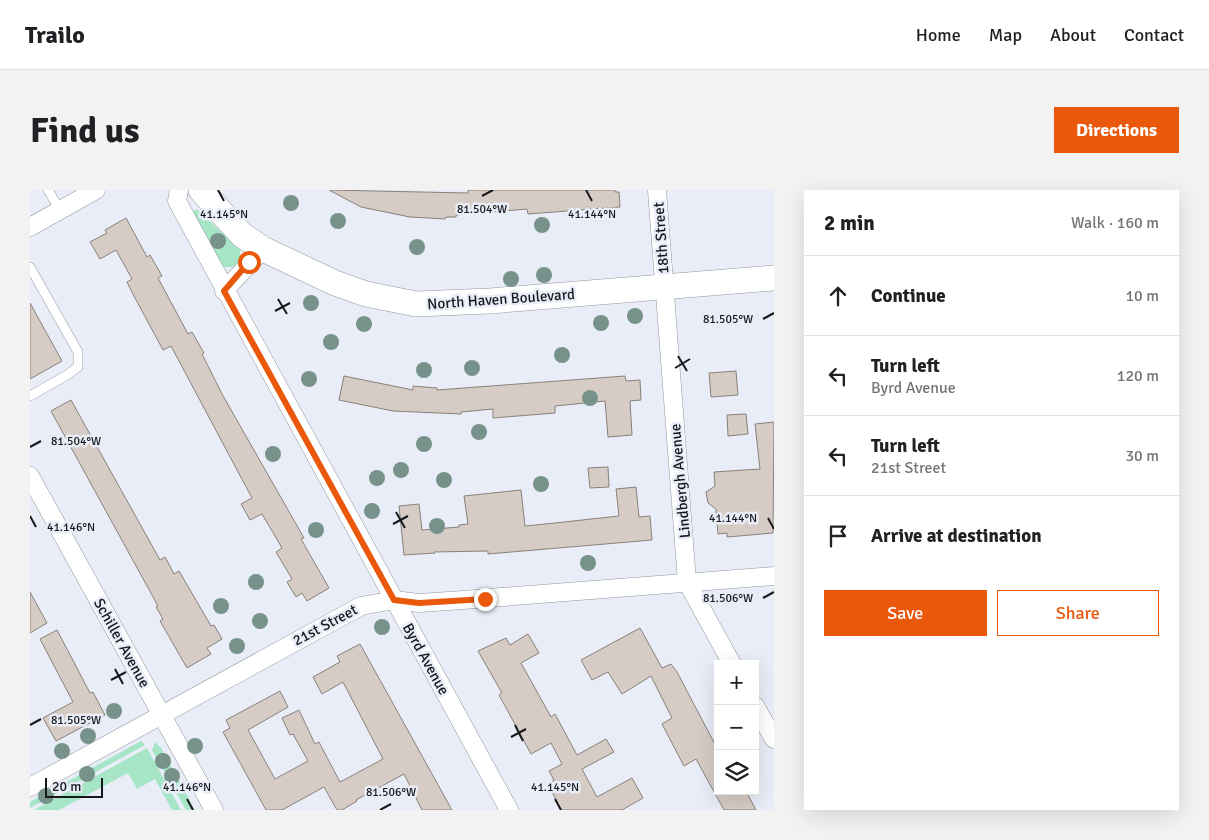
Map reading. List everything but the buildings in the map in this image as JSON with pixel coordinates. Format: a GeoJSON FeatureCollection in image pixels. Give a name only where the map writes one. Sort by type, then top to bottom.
{"type":"FeatureCollection","features":[{"type":"Feature","properties":{"kind":"street"},"geometry":{"type":"LineString","coordinates":[[30,226],[96,190]]}},
{"type":"Feature","properties":{"kind":"street","name":"Byrd Avenue"},"geometry":{"type":"LineString","coordinates":[[179,190],[177,201],[224,291],[509,810]]}},
{"type":"Feature","properties":{"kind":"street","name":"North Haven Boulevard"},"geometry":{"type":"LineString","coordinates":[[201,190],[242,235],[263,249],[335,283],[366,294],[418,304],[490,301],[774,278]]}},
{"type":"Feature","properties":{"kind":"street","name":"18th Street"},"geometry":{"type":"LineString","coordinates":[[657,190],[664,287]]}},
{"type":"Feature","properties":{"kind":"street"},"geometry":{"type":"LineString","coordinates":[[224,291],[263,249]]}},
{"type":"Feature","properties":{"kind":"street","name":"Lindbergh Avenue"},"geometry":{"type":"LineString","coordinates":[[664,287],[687,582],[730,660]]}},
{"type":"Feature","properties":{"kind":"street","name":"Schiller Avenue"},"geometry":{"type":"LineString","coordinates":[[30,476],[214,810]]}},
{"type":"Feature","properties":{"kind":"street","name":"21st Street"},"geometry":{"type":"LineString","coordinates":[[30,787],[361,606],[394,600],[419,603],[774,576]]}},
{"type":"Feature","properties":{"kind":"street"},"geometry":{"type":"LineString","coordinates":[[759,713],[774,739]]}},
{"type":"Feature","properties":{"kind":"lane"},"geometry":{"type":"LineString","coordinates":[[48,190],[60,210]]}},
{"type":"Feature","properties":{"kind":"lane"},"geometry":{"type":"LineString","coordinates":[[30,267],[78,352],[78,367],[30,396]]}},
{"type":"Feature","properties":{"kind":"green space"},"geometry":{"type":"Polygon","coordinates":[[[194,210],[198,210],[240,250],[240,262],[232,267],[224,267],[218,262],[192,213],[194,210]]]}},
{"type":"Feature","properties":{"kind":"green space"},"geometry":{"type":"Polygon","coordinates":[[[141,741],[145,745],[30,808],[30,802],[141,741]]]}},
{"type":"Feature","properties":{"kind":"green space"},"geometry":{"type":"Polygon","coordinates":[[[155,742],[161,748],[195,810],[186,810],[152,750],[155,742]]]}},
{"type":"Feature","properties":{"kind":"green space"},"geometry":{"type":"Polygon","coordinates":[[[147,748],[181,810],[172,810],[155,779],[137,789],[128,773],[59,810],[34,810],[147,748]]]}},
{"type":"Feature","properties":{"kind":"route"},"geometry":{"type":"LineString","coordinates":[[249,262],[224,291],[394,600],[419,603],[485,599]]}}]}
